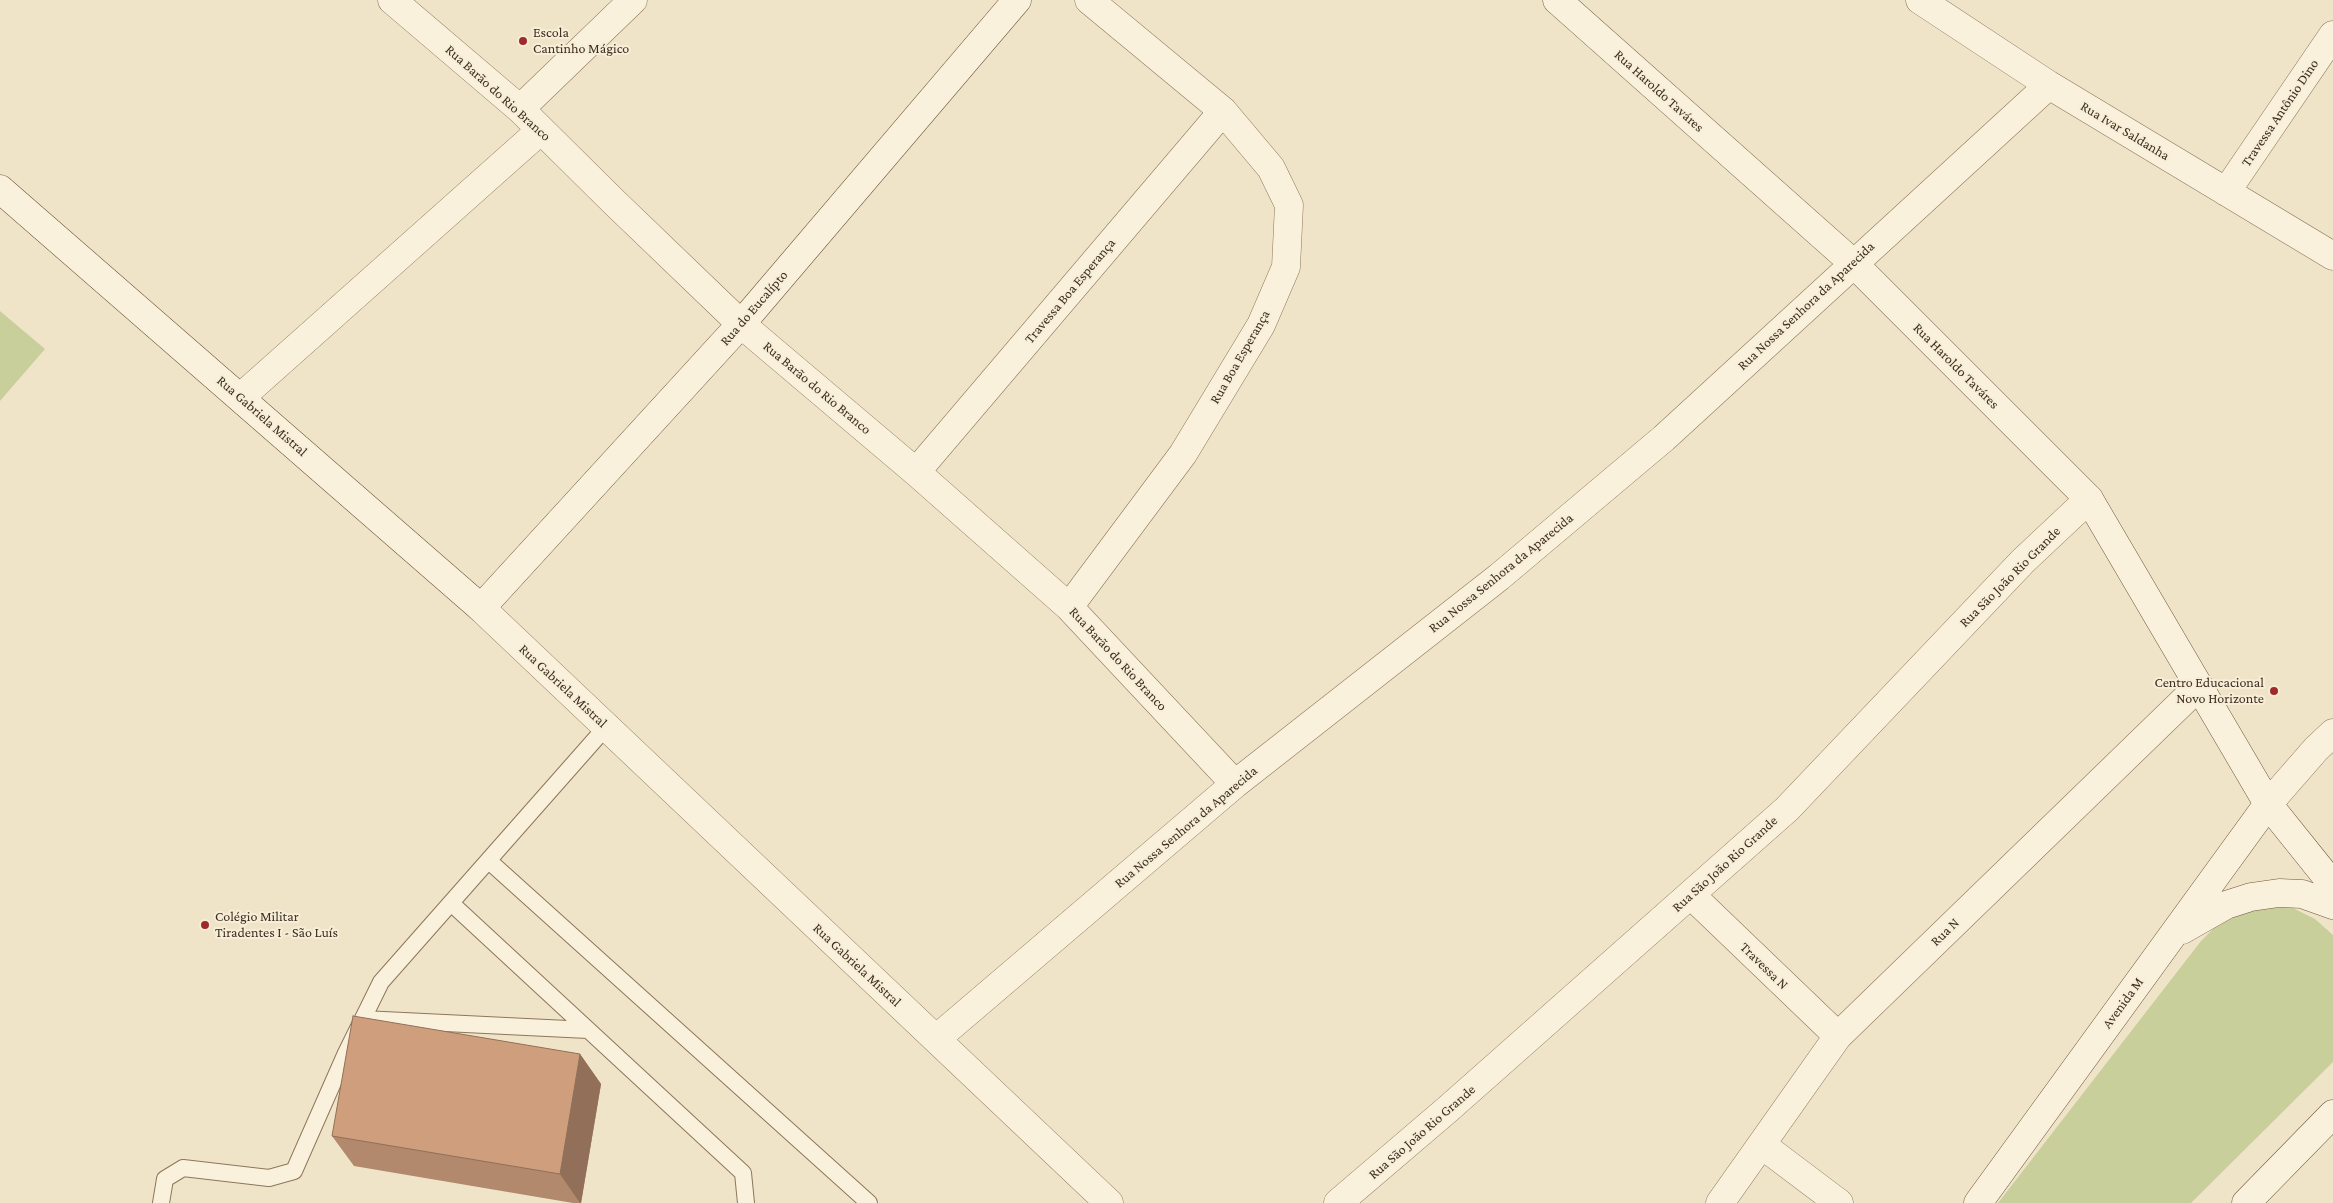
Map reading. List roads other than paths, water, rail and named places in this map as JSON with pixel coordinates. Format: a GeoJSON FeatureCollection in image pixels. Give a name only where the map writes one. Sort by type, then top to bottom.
{"type":"FeatureCollection","features":[{"type":"Feature","properties":{"kind":"street","name":"Rua Barão do Rio Branco"},"geometry":{"type":"LineString","coordinates":[[392,0],[520,109],[741,324],[916,472],[1069,607],[1235,784]]}},
{"type":"Feature","properties":{"kind":"street"},"geometry":{"type":"LineString","coordinates":[[520,109],[632,0]]}},
{"type":"Feature","properties":{"kind":"street","name":"Rua do Eucalípto"},"geometry":{"type":"LineString","coordinates":[[481,608],[741,324],[1017,0]]}},
{"type":"Feature","properties":{"kind":"street","name":"Rua Boa Esperança"},"geometry":{"type":"LineString","coordinates":[[1069,607],[1183,454],[1262,325],[1286,267],[1289,204],[1271,168],[1223,111],[1089,0]]}},
{"type":"Feature","properties":{"kind":"street","name":"Rua Haroldo Taváres"},"geometry":{"type":"LineString","coordinates":[[1558,0],[1853,263],[2089,499],[2268,804],[2333,885]]}},
{"type":"Feature","properties":{"kind":"street","name":"Rua Ivar Saldanha"},"geometry":{"type":"LineString","coordinates":[[1920,0],[2049,85],[2333,256]]}},
{"type":"Feature","properties":{"kind":"street","name":"Travessa Antônio Dino"},"geometry":{"type":"LineString","coordinates":[[2226,192],[2333,35]]}},
{"type":"Feature","properties":{"kind":"street","name":"Rua Nossa Senhora da Aparecida"},"geometry":{"type":"LineString","coordinates":[[936,1039],[1235,784],[1499,577],[1657,444],[2049,85]]}},
{"type":"Feature","properties":{"kind":"street","name":"Travessa Boa Esperança"},"geometry":{"type":"LineString","coordinates":[[916,472],[1223,111]]}},
{"type":"Feature","properties":{"kind":"street"},"geometry":{"type":"LineString","coordinates":[[241,397],[541,130]]}},
{"type":"Feature","properties":{"kind":"street","name":"Rua Gabriela Mistral"},"geometry":{"type":"LineString","coordinates":[[0,189],[481,608],[1109,1203]]}},
{"type":"Feature","properties":{"kind":"street","name":"Rua São João Rio Grande"},"geometry":{"type":"LineString","coordinates":[[1338,1203],[1448,1109],[1787,809],[2023,561],[2089,499]]}},
{"type":"Feature","properties":{"kind":"street","name":"Rua N"},"geometry":{"type":"LineString","coordinates":[[1720,1203],[1838,1036],[2199,686]]}},
{"type":"Feature","properties":{"kind":"street","name":"Avenida M"},"geometry":{"type":"LineString","coordinates":[[1978,1203],[2268,804],[2316,749],[2333,733]]}},
{"type":"Feature","properties":{"kind":"street"},"geometry":{"type":"LineString","coordinates":[[2170,938],[2205,915],[2226,905],[2251,897],[2279,893],[2302,894],[2333,905]]}},
{"type":"Feature","properties":{"kind":"street","name":"Travessa N"},"geometry":{"type":"LineString","coordinates":[[1691,895],[1838,1036]]}},
{"type":"Feature","properties":{"kind":"street"},"geometry":{"type":"LineString","coordinates":[[2246,1203],[2333,1114]]}},
{"type":"Feature","properties":{"kind":"street"},"geometry":{"type":"LineString","coordinates":[[1762,1145],[1839,1203]]}},
{"type":"Feature","properties":{"kind":"lane"},"geometry":{"type":"LineString","coordinates":[[162,1203],[166,1179],[183,1168],[269,1178],[294,1171],[381,982],[606,727]]}},
{"type":"Feature","properties":{"kind":"lane"},"geometry":{"type":"LineString","coordinates":[[488,861],[869,1203]]}},
{"type":"Feature","properties":{"kind":"lane"},"geometry":{"type":"LineString","coordinates":[[451,903],[743,1173],[746,1203]]}},
{"type":"Feature","properties":{"kind":"lane"},"geometry":{"type":"LineString","coordinates":[[363,1019],[588,1030]]}},
{"type":"Feature","properties":{"kind":"place","name":"Escola Cantinho Mágico"},"geometry":{"type":"Point","coordinates":[523,41]}},
{"type":"Feature","properties":{"kind":"place","name":"Centro Educacional Novo Horizonte"},"geometry":{"type":"Point","coordinates":[2274,691]}},
{"type":"Feature","properties":{"kind":"place","name":"Colégio Militar Tiradentes I - São Luís"},"geometry":{"type":"Point","coordinates":[205,925]}}]}
